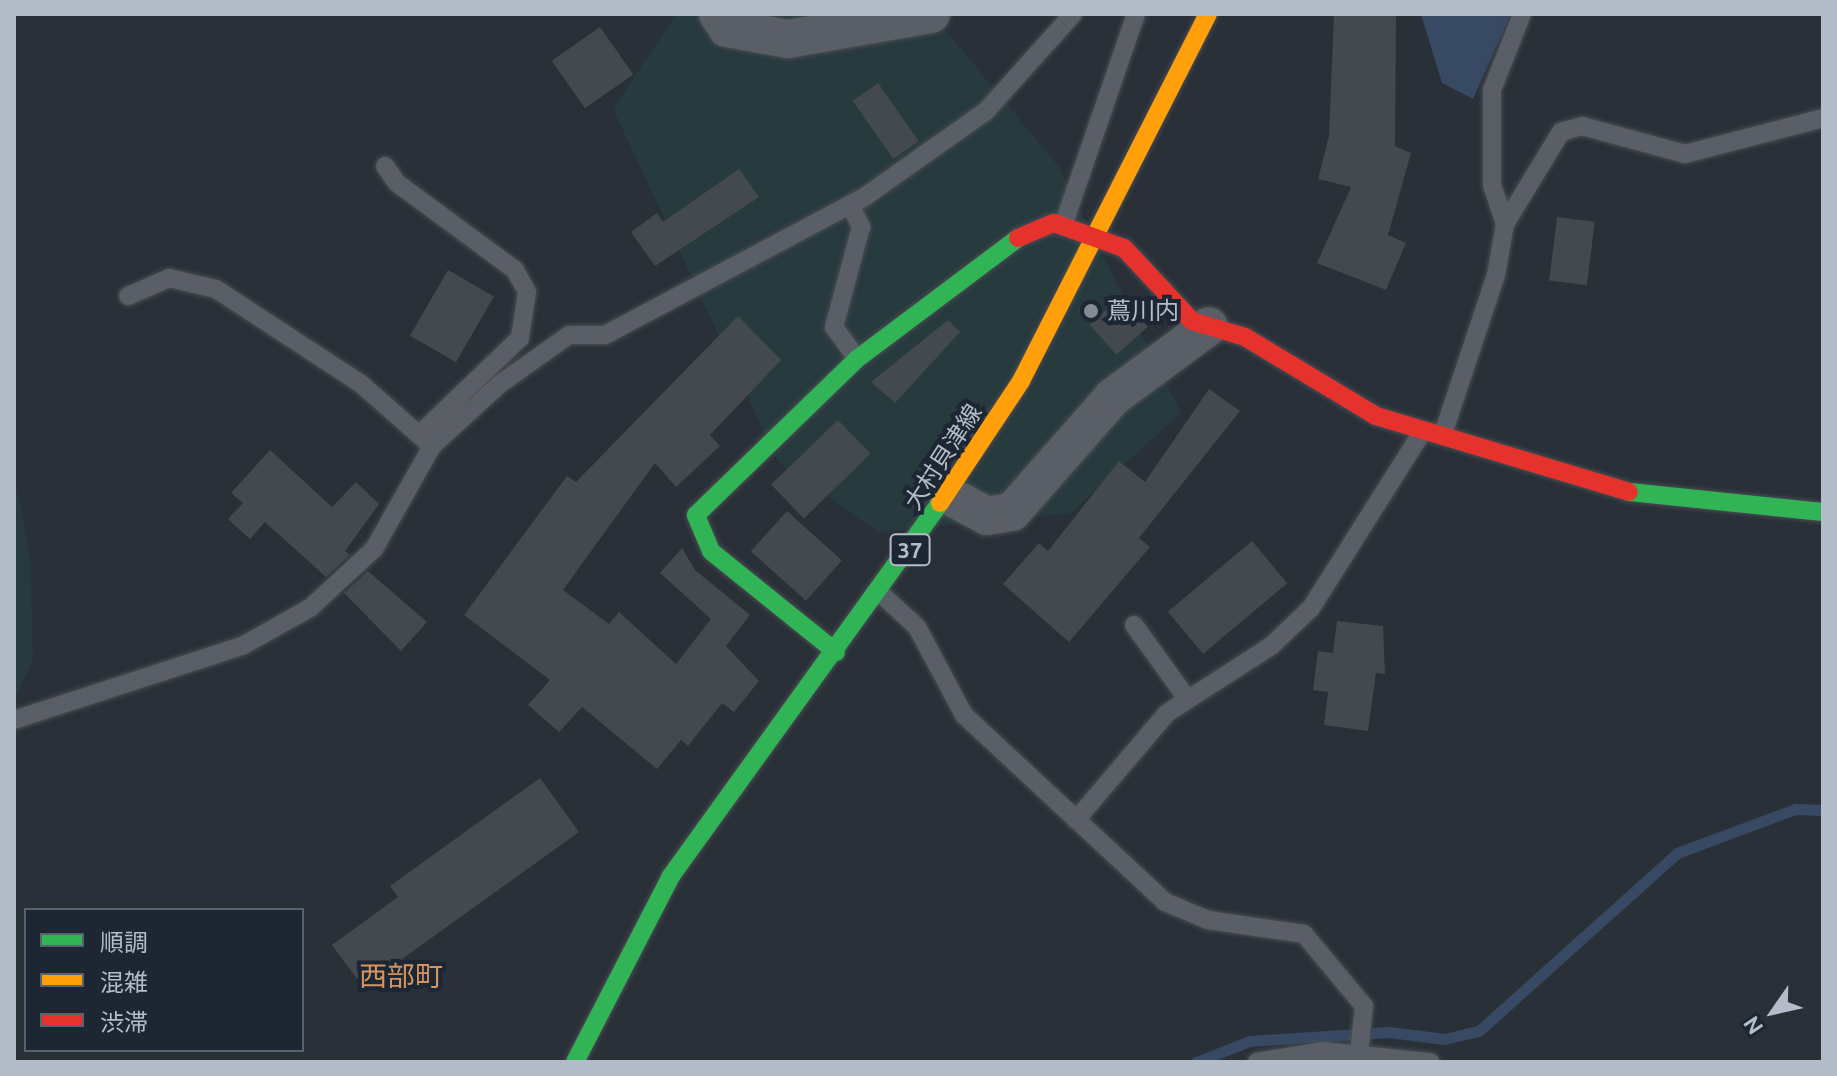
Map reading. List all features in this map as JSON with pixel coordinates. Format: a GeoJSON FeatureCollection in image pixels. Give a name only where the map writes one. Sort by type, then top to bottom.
{"type":"FeatureCollection","features":[{"type":"Feature","properties":{"kind":"street"},"geometry":{"type":"LineString","coordinates":[[718,14],[727,28],[788,39],[931,14]]}},
{"type":"Feature","properties":{"kind":"street","name":"大村貝津線"},"geometry":{"type":"LineString","coordinates":[[575,1062],[671,876],[880,593],[1021,381],[1208,14]]}},
{"type":"Feature","properties":{"kind":"street"},"geometry":{"type":"LineString","coordinates":[[836,652],[711,551],[696,515],[857,359],[1007,242],[1063,226],[1098,234],[1124,248],[1192,321],[1245,337],[1376,416],[1443,434],[1613,490],[1823,512]]}},
{"type":"Feature","properties":{"kind":"street"},"geometry":{"type":"LineString","coordinates":[[948,495],[987,516],[1012,512],[1113,397],[1209,326]]}},
{"type":"Feature","properties":{"kind":"lane"},"geometry":{"type":"LineString","coordinates":[[426,441],[569,335],[605,335],[850,205],[986,111],[1073,14]]}},
{"type":"Feature","properties":{"kind":"lane"},"geometry":{"type":"LineString","coordinates":[[1063,226],[1136,14]]}},
{"type":"Feature","properties":{"kind":"lane"},"geometry":{"type":"LineString","coordinates":[[1505,224],[1492,185],[1492,90],[1522,14]]}},
{"type":"Feature","properties":{"kind":"lane"},"geometry":{"type":"LineString","coordinates":[[1443,434],[1496,275],[1505,224],[1561,132],[1582,126],[1685,154],[1823,118]]}},
{"type":"Feature","properties":{"kind":"lane"},"geometry":{"type":"LineString","coordinates":[[14,720],[242,646],[310,608],[374,549],[426,441],[520,338],[527,292],[515,270],[397,183],[385,166]]}},
{"type":"Feature","properties":{"kind":"lane"},"geometry":{"type":"LineString","coordinates":[[850,205],[861,227],[834,327],[857,359]]}},
{"type":"Feature","properties":{"kind":"lane"},"geometry":{"type":"LineString","coordinates":[[128,296],[169,278],[216,289],[361,384],[426,441]]}},
{"type":"Feature","properties":{"kind":"lane"},"geometry":{"type":"LineString","coordinates":[[1076,820],[1132,747],[1188,700],[1271,646],[1311,608],[1424,429]]}},
{"type":"Feature","properties":{"kind":"lane"},"geometry":{"type":"LineString","coordinates":[[880,593],[917,627],[964,715],[1165,902],[1208,920],[1304,934],[1364,1006],[1358,1061]]}},
{"type":"Feature","properties":{"kind":"lane"},"geometry":{"type":"LineString","coordinates":[[1134,625],[1188,700]]}},
{"type":"Feature","properties":{"kind":"lane"},"geometry":{"type":"LineString","coordinates":[[1257,1062],[1323,1051],[1358,1061],[1391,1054],[1430,1062]]}},
{"type":"Feature","properties":{"kind":"green space"},"geometry":{"type":"Polygon","coordinates":[[[676,14],[932,14],[1059,167],[1181,413],[1071,513],[878,532],[778,462],[613,109],[676,14]]]}},
{"type":"Feature","properties":{"kind":"green space"},"geometry":{"type":"Polygon","coordinates":[[[14,472],[30,557],[33,660],[14,701],[14,472]]]}},
{"type":"Feature","properties":{"kind":"water"},"geometry":{"type":"Polygon","coordinates":[[[1421,14],[1511,14],[1473,99],[1442,83],[1421,14]]]}},
{"type":"Feature","properties":{"kind":"building"},"geometry":{"type":"Polygon","coordinates":[[[1334,14],[1396,14],[1395,146],[1411,153],[1388,235],[1406,243],[1386,290],[1317,263],[1351,187],[1318,179],[1329,136],[1334,14]]]}},
{"type":"Feature","properties":{"kind":"building"},"geometry":{"type":"Polygon","coordinates":[[[600,27],[633,75],[585,108],[552,61],[600,27]]]}},
{"type":"Feature","properties":{"kind":"building"},"geometry":{"type":"Polygon","coordinates":[[[878,83],[919,141],[893,159],[853,101],[878,83]]]}},
{"type":"Feature","properties":{"kind":"building"},"geometry":{"type":"Polygon","coordinates":[[[739,169],[759,197],[655,266],[631,232],[657,213],[663,222],[739,169]]]}},
{"type":"Feature","properties":{"kind":"building"},"geometry":{"type":"Polygon","coordinates":[[[1557,217],[1595,222],[1587,285],[1549,281],[1557,217]]]}},
{"type":"Feature","properties":{"kind":"building"},"geometry":{"type":"Polygon","coordinates":[[[448,270],[494,296],[456,362],[410,336],[448,270]]]}},
{"type":"Feature","properties":{"kind":"building"},"geometry":{"type":"Polygon","coordinates":[[[1121,297],[1148,327],[1117,355],[1090,325],[1121,297]]]}},
{"type":"Feature","properties":{"kind":"building"},"geometry":{"type":"Polygon","coordinates":[[[738,316],[781,360],[710,435],[720,446],[676,487],[655,463],[563,590],[609,624],[619,612],[676,664],[711,619],[660,573],[682,548],[695,570],[750,615],[726,646],[759,681],[734,712],[722,703],[688,746],[681,740],[657,769],[582,707],[559,732],[528,705],[550,680],[464,615],[567,476],[576,482],[738,316]]]}},
{"type":"Feature","properties":{"kind":"building"},"geometry":{"type":"Polygon","coordinates":[[[948,320],[960,332],[895,403],[871,382],[948,320]]]}},
{"type":"Feature","properties":{"kind":"building"},"geometry":{"type":"Polygon","coordinates":[[[1209,389],[1240,411],[1139,538],[1150,547],[1069,642],[1003,584],[1039,543],[1048,551],[1119,461],[1145,482],[1209,389]]]}},
{"type":"Feature","properties":{"kind":"building"},"geometry":{"type":"Polygon","coordinates":[[[838,420],[871,454],[804,518],[771,485],[838,420]]]}},
{"type":"Feature","properties":{"kind":"building"},"geometry":{"type":"Polygon","coordinates":[[[270,450],[332,507],[356,482],[379,504],[345,551],[350,555],[326,577],[265,522],[250,539],[228,519],[243,503],[231,493],[270,450]]]}},
{"type":"Feature","properties":{"kind":"building"},"geometry":{"type":"Polygon","coordinates":[[[787,511],[842,561],[806,601],[751,551],[787,511]]]}},
{"type":"Feature","properties":{"kind":"building"},"geometry":{"type":"Polygon","coordinates":[[[1252,541],[1287,583],[1203,654],[1168,612],[1252,541]]]}},
{"type":"Feature","properties":{"kind":"building"},"geometry":{"type":"Polygon","coordinates":[[[368,571],[427,622],[401,651],[344,593],[368,571]]]}},
{"type":"Feature","properties":{"kind":"building"},"geometry":{"type":"Polygon","coordinates":[[[1337,621],[1383,626],[1385,674],[1376,673],[1368,731],[1324,725],[1328,692],[1313,690],[1318,651],[1333,653],[1337,621]]]}},
{"type":"Feature","properties":{"kind":"building"},"geometry":{"type":"Polygon","coordinates":[[[540,778],[579,832],[363,987],[332,945],[398,897],[390,886],[540,778]]]}},
{"type":"Feature","properties":{"kind":"waterway"},"geometry":{"type":"LineString","coordinates":[[1196,1062],[1250,1041],[1389,1032],[1445,1039],[1480,1030],[1677,853],[1795,809],[1823,810]]}},
{"type":"Feature","properties":{"kind":"traffic: fast"},"geometry":{"type":"LineString","coordinates":[[836,652],[711,551],[696,515],[857,359],[1018,238]]}},
{"type":"Feature","properties":{"kind":"traffic: fast"},"geometry":{"type":"LineString","coordinates":[[1629,492],[1823,512]]}},
{"type":"Feature","properties":{"kind":"traffic: fast"},"geometry":{"type":"LineString","coordinates":[[575,1062],[671,876],[940,503]]}},
{"type":"Feature","properties":{"kind":"traffic: slow"},"geometry":{"type":"LineString","coordinates":[[940,503],[1021,381],[1208,14]]}},
{"type":"Feature","properties":{"kind":"traffic: jam"},"geometry":{"type":"LineString","coordinates":[[1018,238],[1054,223],[1124,248],[1192,321],[1245,337],[1376,416],[1629,492]]}},
{"type":"Feature","properties":{"kind":"place","name":"蔦川内"},"geometry":{"type":"Point","coordinates":[1091,311]}},
{"type":"Feature","properties":{"kind":"district","name":"西部町"},"geometry":{"type":"Point","coordinates":[401,976]}}]}
